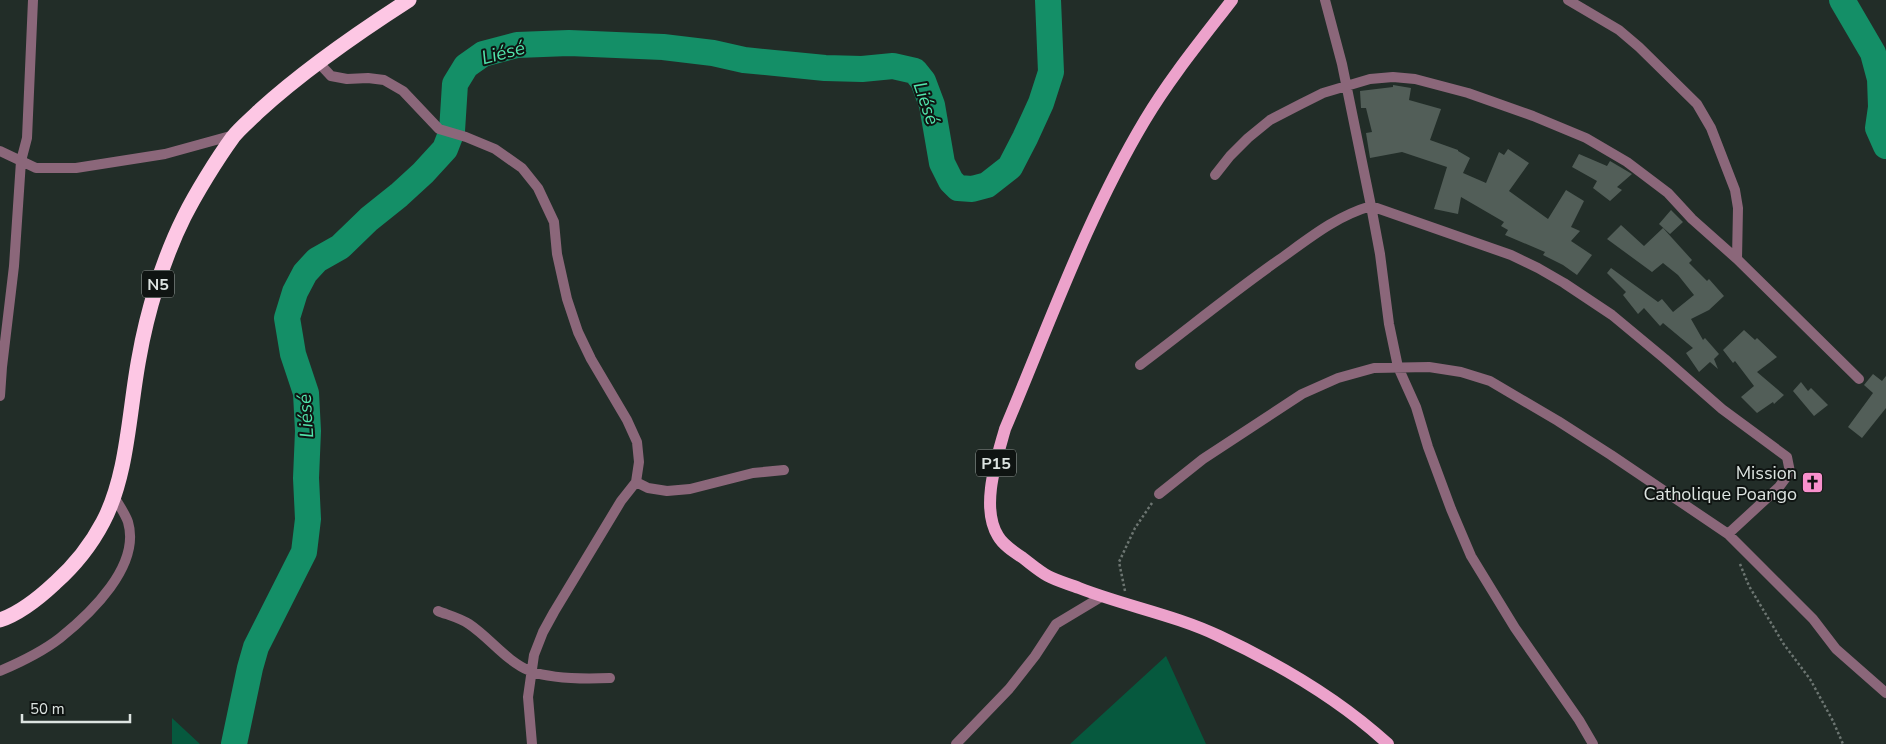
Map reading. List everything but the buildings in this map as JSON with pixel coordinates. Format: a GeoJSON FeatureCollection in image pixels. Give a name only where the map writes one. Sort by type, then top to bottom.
{"type":"FeatureCollection","features":[{"type":"Feature","properties":{"kind":"highway","name":"N5"},"geometry":{"type":"LineString","coordinates":[[0,620],[38,599],[62,577],[86,549],[104,521],[123,460],[139,357],[158,281],[184,215],[234,135],[280,92],[318,62],[408,0]]}},
{"type":"Feature","properties":{"kind":"main road","name":"P15"},"geometry":{"type":"LineString","coordinates":[[1232,0],[1179,69],[1150,112],[1115,173],[1078,254],[1005,428],[990,499],[992,522],[998,536],[1011,550],[1049,577],[1101,597],[1181,620],[1219,636],[1280,667],[1330,698],[1388,744]]}},
{"type":"Feature","properties":{"kind":"street"},"geometry":{"type":"LineString","coordinates":[[0,396],[14,266],[21,161],[27,138],[33,0]]}},
{"type":"Feature","properties":{"kind":"street"},"geometry":{"type":"LineString","coordinates":[[1325,0],[1332,23],[1372,206],[1389,324],[1398,367],[1416,406],[1428,447],[1471,556],[1593,744]]}},
{"type":"Feature","properties":{"kind":"street"},"geometry":{"type":"LineString","coordinates":[[1568,0],[1619,30],[1697,104],[1711,128],[1735,190],[1738,208],[1737,259]]}},
{"type":"Feature","properties":{"kind":"street"},"geometry":{"type":"LineString","coordinates":[[318,62],[331,76],[347,79],[368,78],[384,80],[403,91],[439,129],[495,149],[522,168],[538,188],[554,222],[557,254],[567,300],[578,332],[591,360],[627,420],[637,442],[639,462],[636,482],[621,501],[543,632],[534,655],[528,697],[532,744]]}},
{"type":"Feature","properties":{"kind":"street"},"geometry":{"type":"LineString","coordinates":[[1215,175],[1230,156],[1270,120],[1323,93],[1346,85],[1370,79],[1415,79],[1468,92],[1586,138],[1627,162],[1668,193],[1692,219],[1737,259],[1859,379]]}},
{"type":"Feature","properties":{"kind":"street"},"geometry":{"type":"LineString","coordinates":[[0,151],[36,168],[76,168],[165,154],[234,135]]}},
{"type":"Feature","properties":{"kind":"street"},"geometry":{"type":"LineString","coordinates":[[1140,365],[1216,306],[1328,224],[1351,212],[1372,206],[1511,254],[1564,283],[1612,316],[1666,359],[1722,409],[1787,457],[1790,472],[1779,487],[1728,534]]}},
{"type":"Feature","properties":{"kind":"street"},"geometry":{"type":"LineString","coordinates":[[1159,494],[1203,459],[1302,394],[1338,378],[1374,368],[1429,367],[1461,372],[1490,381],[1611,454],[1728,534],[1813,619],[1836,649],[1886,693]]}},
{"type":"Feature","properties":{"kind":"street"},"geometry":{"type":"LineString","coordinates":[[636,482],[648,488],[667,491],[690,490],[753,473],[784,470]]}},
{"type":"Feature","properties":{"kind":"street"},"geometry":{"type":"LineString","coordinates":[[0,671],[24,661],[59,639],[91,610],[112,586],[126,560],[129,543],[128,523],[113,495]]}},
{"type":"Feature","properties":{"kind":"street"},"geometry":{"type":"LineString","coordinates":[[956,744],[1008,690],[1035,656],[1056,624],[1101,597]]}},
{"type":"Feature","properties":{"kind":"street"},"geometry":{"type":"LineString","coordinates":[[438,611],[468,623],[492,641],[511,660],[531,671],[578,679],[610,678]]}},
{"type":"Feature","properties":{"kind":"path"},"geometry":{"type":"LineString","coordinates":[[1128,605],[1119,562],[1135,528],[1159,494]]}},
{"type":"Feature","properties":{"kind":"path"},"geometry":{"type":"LineString","coordinates":[[1738,560],[1749,586],[1783,643],[1810,679],[1843,744]]}},
{"type":"Feature","properties":{"kind":"green space"},"geometry":{"type":"Polygon","coordinates":[[[1166,656],[1206,744],[1070,744],[1166,656]]]}},
{"type":"Feature","properties":{"kind":"green space"},"geometry":{"type":"Polygon","coordinates":[[[172,718],[200,744],[172,744],[172,718]]]}},
{"type":"Feature","properties":{"kind":"waterway","name":"Liésé"},"geometry":{"type":"LineString","coordinates":[[234,744],[256,647],[304,552],[308,519],[306,393],[293,354],[287,318],[295,292],[305,273],[317,260],[340,247],[369,219],[423,173],[445,149],[452,131],[455,84],[466,66],[483,54],[517,45],[569,43],[663,47],[713,53],[744,60],[825,68],[862,69],[893,66],[915,71],[923,81],[932,105],[942,163],[951,181],[958,188],[972,189],[987,185],[1010,167],[1041,103],[1051,72],[1048,0]]}},
{"type":"Feature","properties":{"kind":"waterway","name":"Liésé"},"geometry":{"type":"LineString","coordinates":[[1842,0],[1873,53],[1880,79],[1881,107],[1878,128],[1886,146]]}},
{"type":"Feature","properties":{"kind":"place","name":"Mission Catholique Poango"},"geometry":{"type":"Point","coordinates":[1813,483]}}]}
